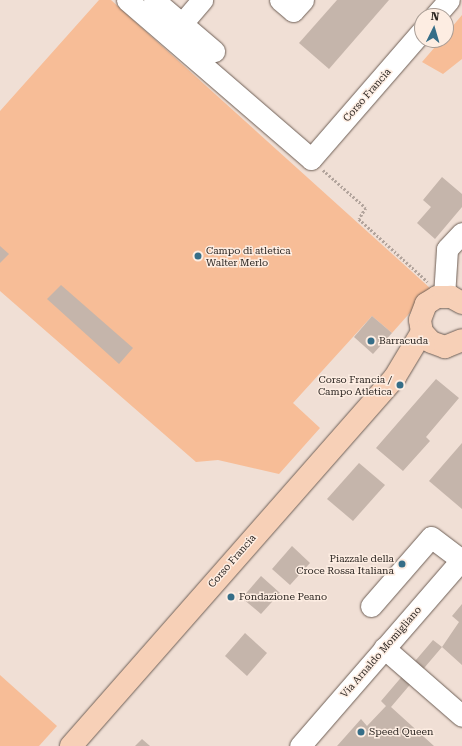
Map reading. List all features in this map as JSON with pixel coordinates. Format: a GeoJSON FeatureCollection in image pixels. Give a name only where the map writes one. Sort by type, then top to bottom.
{"type":"FeatureCollection","features":[{"type":"Feature","properties":{"kind":"main road"},"geometry":{"type":"LineString","coordinates":[[450,294],[431,300],[422,310],[430,339],[461,342]]}},
{"type":"Feature","properties":{"kind":"main road","name":"Corso Francia"},"geometry":{"type":"LineString","coordinates":[[71,746],[394,377],[430,339]]}},
{"type":"Feature","properties":{"kind":"street"},"geometry":{"type":"LineString","coordinates":[[127,0],[176,30],[214,50]]}},
{"type":"Feature","properties":{"kind":"street"},"geometry":{"type":"LineString","coordinates":[[154,0],[176,30],[311,159]]}},
{"type":"Feature","properties":{"kind":"street"},"geometry":{"type":"LineString","coordinates":[[176,30],[202,0]]}},
{"type":"Feature","properties":{"kind":"street"},"geometry":{"type":"LineString","coordinates":[[442,8],[449,0]]}},
{"type":"Feature","properties":{"kind":"street","name":"Corso Francia"},"geometry":{"type":"LineString","coordinates":[[311,159],[414,41]]}},
{"type":"Feature","properties":{"kind":"street"},"geometry":{"type":"LineString","coordinates":[[450,294],[448,249],[462,233]]}},
{"type":"Feature","properties":{"kind":"street"},"geometry":{"type":"LineString","coordinates":[[371,606],[431,537],[461,559]]}},
{"type":"Feature","properties":{"kind":"street","name":"Via Arnaldo Momigliano"},"geometry":{"type":"LineString","coordinates":[[300,746],[461,559]]}},
{"type":"Feature","properties":{"kind":"street"},"geometry":{"type":"LineString","coordinates":[[384,648],[462,716]]}},
{"type":"Feature","properties":{"kind":"path"},"geometry":{"type":"LineString","coordinates":[[311,159],[366,208],[359,219],[450,294]]}},
{"type":"Feature","properties":{"kind":"shaded area","name":"Campo di atletica Walter Merlo"},"geometry":{"type":"Polygon","coordinates":[[[99,0],[111,0],[431,289],[392,333],[372,316],[293,403],[320,428],[279,474],[218,460],[196,462],[0,291],[0,111],[99,0]]]}},
{"type":"Feature","properties":{"kind":"shaded area"},"geometry":{"type":"Polygon","coordinates":[[[462,15],[462,59],[443,74],[422,62],[434,48],[454,48],[454,24],[462,15]]]}},
{"type":"Feature","properties":{"kind":"shaded area"},"geometry":{"type":"Polygon","coordinates":[[[0,675],[57,726],[39,746],[0,746],[0,675]]]}},
{"type":"Feature","properties":{"kind":"building"},"geometry":{"type":"Polygon","coordinates":[[[337,0],[389,0],[329,69],[299,43],[337,0]]]}},
{"type":"Feature","properties":{"kind":"building"},"geometry":{"type":"Polygon","coordinates":[[[442,177],[462,194],[462,207],[435,239],[417,223],[431,207],[423,200],[442,177]]]}},
{"type":"Feature","properties":{"kind":"building"},"geometry":{"type":"Polygon","coordinates":[[[0,246],[9,254],[0,263],[0,246]]]}},
{"type":"Feature","properties":{"kind":"building"},"geometry":{"type":"Polygon","coordinates":[[[61,285],[133,348],[119,364],[47,299],[61,285]]]}},
{"type":"Feature","properties":{"kind":"building"},"geometry":{"type":"Polygon","coordinates":[[[372,316],[392,333],[373,354],[354,337],[372,316]]]}},
{"type":"Feature","properties":{"kind":"building"},"geometry":{"type":"Polygon","coordinates":[[[436,379],[459,398],[426,437],[430,441],[403,471],[376,448],[436,379]]]}},
{"type":"Feature","properties":{"kind":"building"},"geometry":{"type":"Polygon","coordinates":[[[462,443],[462,509],[429,481],[462,443]]]}},
{"type":"Feature","properties":{"kind":"building"},"geometry":{"type":"Polygon","coordinates":[[[359,463],[385,485],[353,521],[327,499],[359,463]]]}},
{"type":"Feature","properties":{"kind":"building"},"geometry":{"type":"Polygon","coordinates":[[[292,546],[310,563],[290,585],[272,569],[292,546]]]}},
{"type":"Feature","properties":{"kind":"building"},"geometry":{"type":"Polygon","coordinates":[[[261,576],[280,593],[261,614],[242,598],[261,576]]]}},
{"type":"Feature","properties":{"kind":"building"},"geometry":{"type":"Polygon","coordinates":[[[462,604],[462,665],[442,647],[459,622],[452,616],[462,604]]]}},
{"type":"Feature","properties":{"kind":"building"},"geometry":{"type":"Polygon","coordinates":[[[245,633],[267,653],[247,676],[225,656],[245,633]]]}},
{"type":"Feature","properties":{"kind":"building"},"geometry":{"type":"Polygon","coordinates":[[[433,640],[442,647],[391,707],[434,746],[337,746],[361,719],[367,726],[386,706],[381,701],[433,640]]]}},
{"type":"Feature","properties":{"kind":"building"},"geometry":{"type":"Polygon","coordinates":[[[142,739],[150,746],[135,746],[142,739]]]}},
{"type":"Feature","properties":{"kind":"place","name":"Campo di atletica Walter Merlo"},"geometry":{"type":"Point","coordinates":[198,256]}},
{"type":"Feature","properties":{"kind":"place","name":"Barracuda"},"geometry":{"type":"Point","coordinates":[371,341]}},
{"type":"Feature","properties":{"kind":"place","name":"Corso Francia / Campo Atletica"},"geometry":{"type":"Point","coordinates":[400,385]}},
{"type":"Feature","properties":{"kind":"place","name":"Piazzale della Croce Rossa Italiana"},"geometry":{"type":"Point","coordinates":[402,564]}},
{"type":"Feature","properties":{"kind":"place","name":"Fondazione Peano"},"geometry":{"type":"Point","coordinates":[231,597]}},
{"type":"Feature","properties":{"kind":"place","name":"Speed Queen"},"geometry":{"type":"Point","coordinates":[361,732]}}]}
